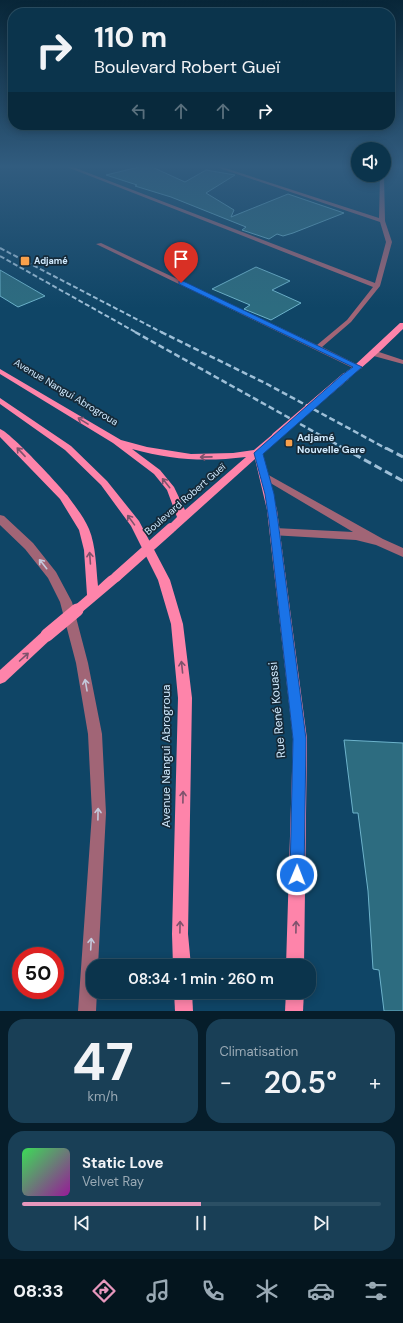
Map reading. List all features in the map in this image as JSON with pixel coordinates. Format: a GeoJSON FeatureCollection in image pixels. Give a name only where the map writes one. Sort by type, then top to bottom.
{"type":"FeatureCollection","features":[{"type":"Feature","properties":{"kind":"main road","name":"Boulevard Robert Gueï"},"geometry":{"type":"LineString","coordinates":[[0,678],[276,436],[358,367],[403,326]]}},
{"type":"Feature","properties":{"kind":"main road","name":"Boulevard Robert Gueï"},"geometry":{"type":"LineString","coordinates":[[388,340],[403,332]]}},
{"type":"Feature","properties":{"kind":"main road","name":"Avenue Nangui Abrogroua"},"geometry":{"type":"LineString","coordinates":[[0,371],[116,441]]}},
{"type":"Feature","properties":{"kind":"main road","name":"Avenue Nangui Abrogroua"},"geometry":{"type":"LineString","coordinates":[[0,400],[68,448],[104,483],[135,524],[164,580],[177,624],[185,698],[180,934],[182,959]]}},
{"type":"Feature","properties":{"kind":"main road"},"geometry":{"type":"LineString","coordinates":[[0,432],[63,497],[84,529],[89,550],[93,597]]}},
{"type":"Feature","properties":{"kind":"main road"},"geometry":{"type":"LineString","coordinates":[[116,441],[164,454],[190,458],[220,457],[258,453]]}},
{"type":"Feature","properties":{"kind":"main road"},"geometry":{"type":"LineString","coordinates":[[116,441],[157,472],[171,490],[183,518]]}},
{"type":"Feature","properties":{"kind":"main road","name":"Rue René Kouassi"},"geometry":{"type":"LineString","coordinates":[[258,453],[269,494],[275,532],[300,739],[295,959]]}},
{"type":"Feature","properties":{"kind":"main road"},"geometry":{"type":"LineString","coordinates":[[183,999],[184,1011]]}},
{"type":"Feature","properties":{"kind":"main road"},"geometry":{"type":"LineString","coordinates":[[294,1011],[295,999]]}},
{"type":"Feature","properties":{"kind":"street"},"geometry":{"type":"LineString","coordinates":[[191,214],[376,286]]}},
{"type":"Feature","properties":{"kind":"street"},"geometry":{"type":"LineString","coordinates":[[361,214],[382,221]]}},
{"type":"Feature","properties":{"kind":"street"},"geometry":{"type":"LineString","coordinates":[[317,348],[350,320],[368,300],[376,286],[386,257],[388,242],[382,221],[382,214]]}},
{"type":"Feature","properties":{"kind":"street"},"geometry":{"type":"LineString","coordinates":[[99,244],[358,367]]}},
{"type":"Feature","properties":{"kind":"street"},"geometry":{"type":"LineString","coordinates":[[373,353],[403,362]]}},
{"type":"Feature","properties":{"kind":"street"},"geometry":{"type":"LineString","coordinates":[[264,476],[379,542],[403,553]]}},
{"type":"Feature","properties":{"kind":"street"},"geometry":{"type":"LineString","coordinates":[[0,519],[29,546],[52,575],[66,602],[82,663],[93,720],[95,734],[98,813],[87,1011]]}},
{"type":"Feature","properties":{"kind":"street"},"geometry":{"type":"LineString","coordinates":[[275,532],[356,536],[379,542]]}},
{"type":"Feature","properties":{"kind":"building"},"geometry":{"type":"Polygon","coordinates":[[[214,214],[232,214],[231,217],[238,214],[341,214],[293,233],[283,236],[277,234],[269,239],[242,230],[246,227],[214,214]]]}},
{"type":"Feature","properties":{"kind":"building"},"geometry":{"type":"Polygon","coordinates":[[[256,267],[290,281],[272,290],[301,303],[271,320],[244,309],[250,305],[212,289],[256,267]]]}},
{"type":"Feature","properties":{"kind":"building"},"geometry":{"type":"Polygon","coordinates":[[[0,270],[45,296],[18,307],[0,296],[0,270]]]}},
{"type":"Feature","properties":{"kind":"building"},"geometry":{"type":"Polygon","coordinates":[[[344,740],[403,743],[403,1011],[384,1011],[379,970],[373,969],[368,891],[358,813],[353,813],[344,740]]]}},
{"type":"Feature","properties":{"kind":"railway"},"geometry":{"type":"LineString","coordinates":[[0,248],[162,333]]}},
{"type":"Feature","properties":{"kind":"railway"},"geometry":{"type":"LineString","coordinates":[[0,256],[137,333]]}},
{"type":"Feature","properties":{"kind":"railway"},"geometry":{"type":"LineString","coordinates":[[135,332],[345,449]]}},
{"type":"Feature","properties":{"kind":"railway"},"geometry":{"type":"LineString","coordinates":[[162,333],[267,384],[387,449]]}},
{"type":"Feature","properties":{"kind":"railway"},"geometry":{"type":"LineString","coordinates":[[343,448],[403,481]]}},
{"type":"Feature","properties":{"kind":"railway"},"geometry":{"type":"LineString","coordinates":[[386,448],[403,457]]}},
{"type":"Feature","properties":{"kind":"place","name":"Adjamé"},"geometry":{"type":"Point","coordinates":[25,261]}},
{"type":"Feature","properties":{"kind":"place","name":"Adjamé Nouvelle Gare"},"geometry":{"type":"Point","coordinates":[289,443]}},
{"type":"Feature","properties":{"kind":"route"},"geometry":{"type":"LineString","coordinates":[[181,283],[358,367],[258,453],[269,494],[273,521],[300,739],[297,875]]}}]}
